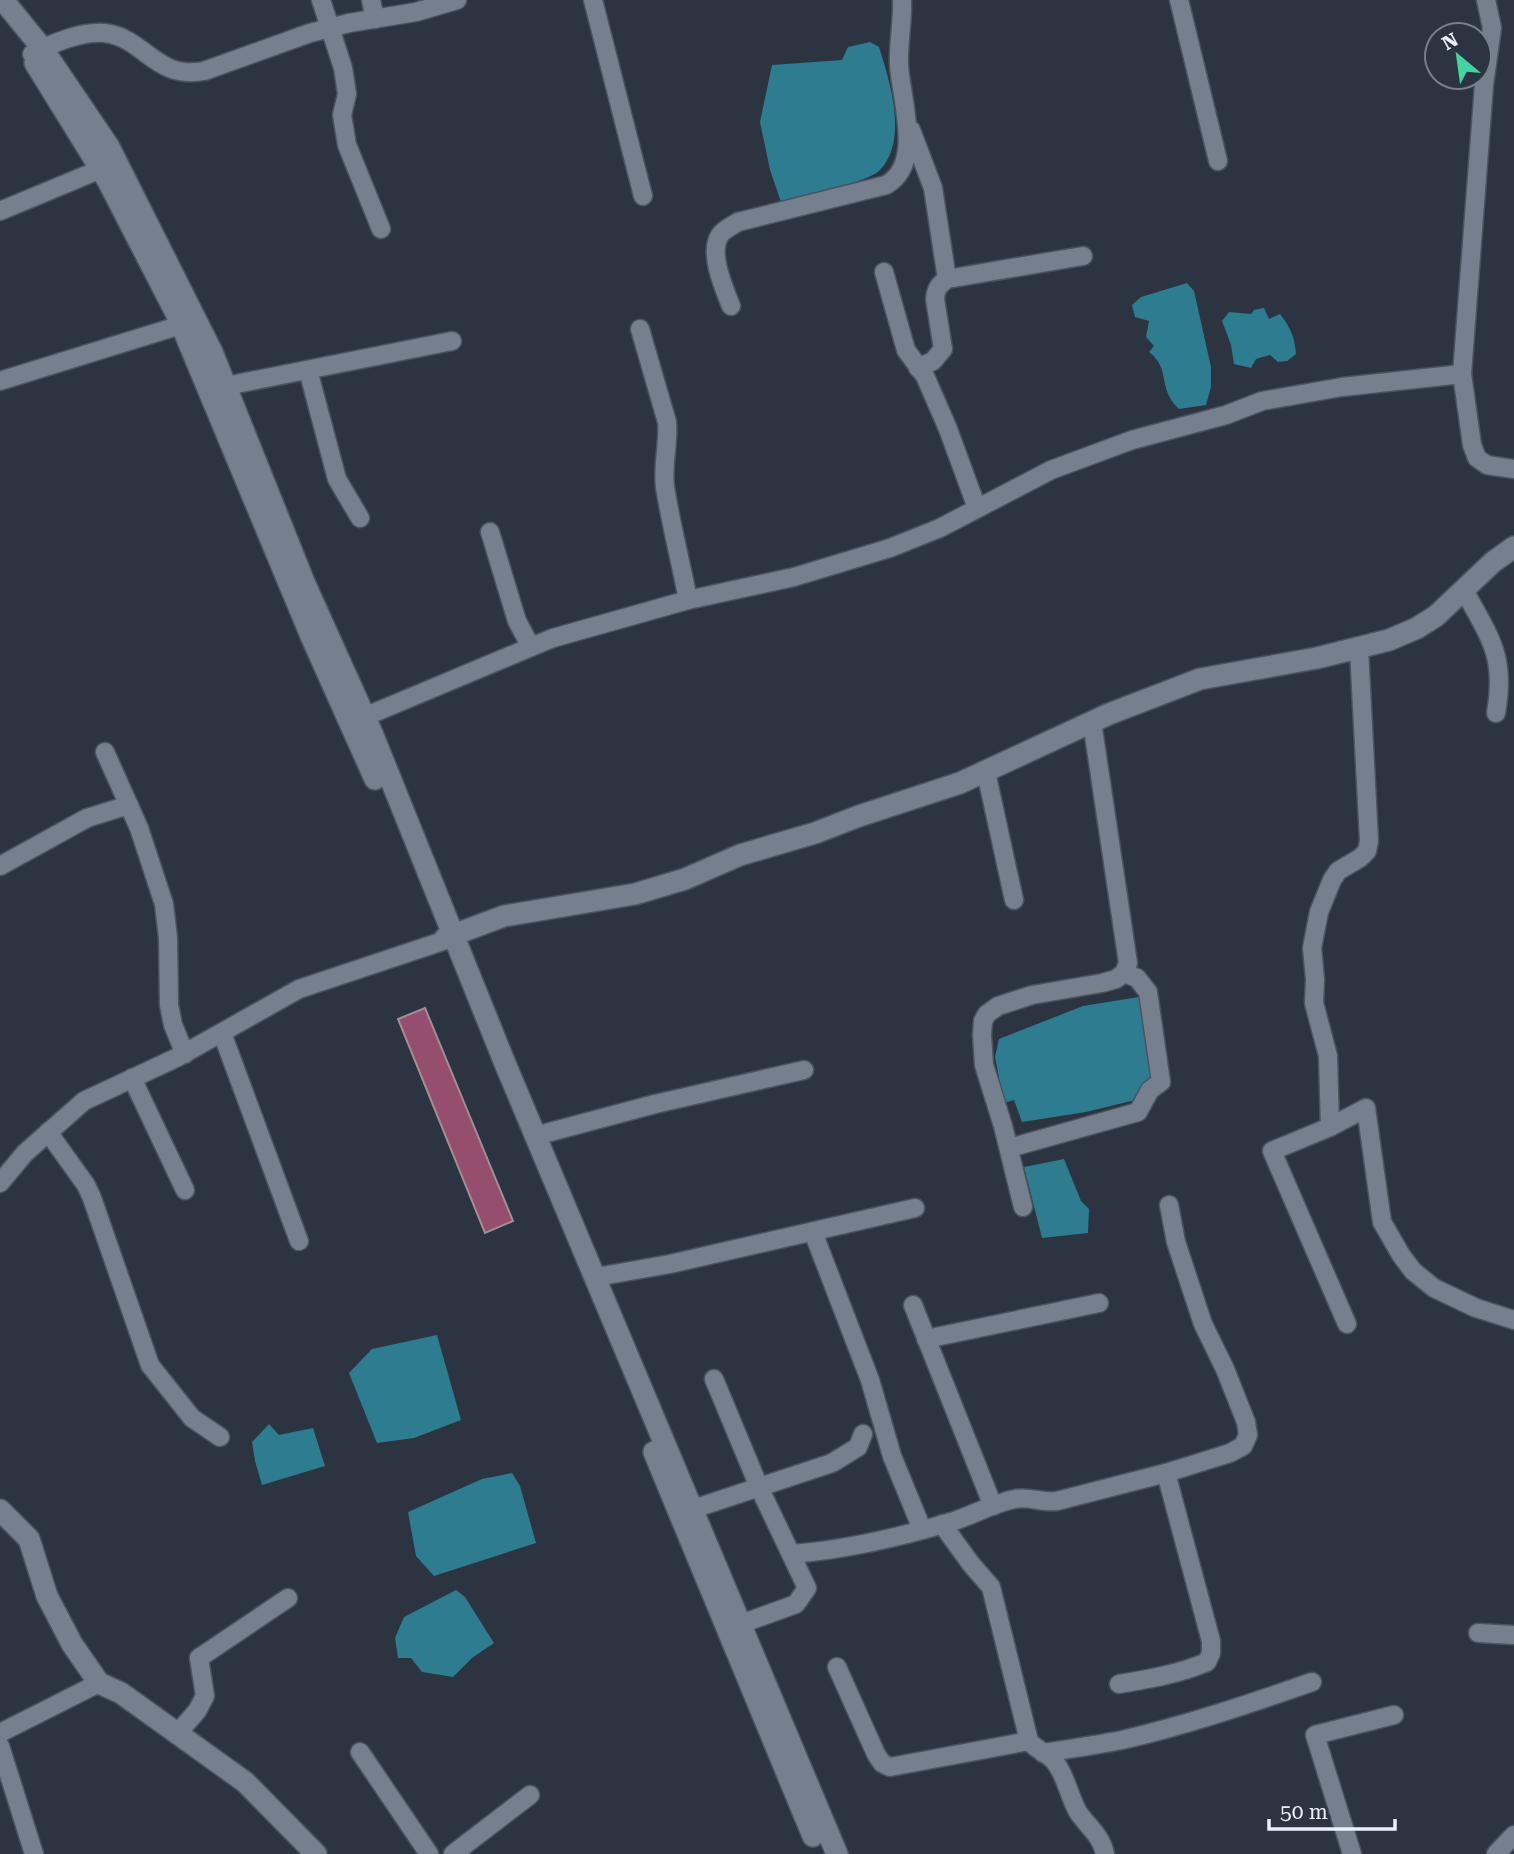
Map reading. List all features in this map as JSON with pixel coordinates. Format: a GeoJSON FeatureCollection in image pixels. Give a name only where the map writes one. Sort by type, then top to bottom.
{"type":"FeatureCollection","features":[{"type":"Feature","properties":{"kind":"street"},"geometry":{"type":"LineString","coordinates":[[2,0],[36,52],[101,169],[181,325],[312,636],[596,1277],[693,1509],[724,1605],[741,1624],[837,1854]]}},
{"type":"Feature","properties":{"kind":"street"},"geometry":{"type":"LineString","coordinates":[[321,0],[328,29],[343,68],[347,94],[342,115],[348,145],[381,229]]}},
{"type":"Feature","properties":{"kind":"street"},"geometry":{"type":"LineString","coordinates":[[371,0],[375,19]]}},
{"type":"Feature","properties":{"kind":"street"},"geometry":{"type":"LineString","coordinates":[[36,52],[89,33],[107,33],[121,38],[174,72],[188,74],[328,29],[423,5],[457,0]]}},
{"type":"Feature","properties":{"kind":"street"},"geometry":{"type":"LineString","coordinates":[[593,0],[643,196]]}},
{"type":"Feature","properties":{"kind":"street"},"geometry":{"type":"LineString","coordinates":[[731,306],[718,272],[716,251],[722,232],[738,222],[886,185],[896,179],[904,169],[907,157],[905,113],[899,66],[902,0]]}},
{"type":"Feature","properties":{"kind":"street"},"geometry":{"type":"LineString","coordinates":[[1180,0],[1218,161]]}},
{"type":"Feature","properties":{"kind":"street"},"geometry":{"type":"LineString","coordinates":[[1486,0],[1492,28],[1462,374],[1472,445],[1477,458],[1487,465],[1514,469]]}},
{"type":"Feature","properties":{"kind":"street"},"geometry":{"type":"LineString","coordinates":[[0,17],[36,52],[109,147],[212,352],[304,582],[364,717],[514,1122],[724,1605],[821,1854]]}},
{"type":"Feature","properties":{"kind":"street"},"geometry":{"type":"LineString","coordinates":[[905,113],[933,188],[947,279]]}},
{"type":"Feature","properties":{"kind":"street"},"geometry":{"type":"LineString","coordinates":[[0,211],[101,169]]}},
{"type":"Feature","properties":{"kind":"street"},"geometry":{"type":"LineString","coordinates":[[918,368],[933,361],[943,349],[935,290],[947,279],[1083,256]]}},
{"type":"Feature","properties":{"kind":"street"},"geometry":{"type":"LineString","coordinates":[[884,272],[906,351],[925,376],[977,508]]}},
{"type":"Feature","properties":{"kind":"street"},"geometry":{"type":"LineString","coordinates":[[0,381],[181,325]]}},
{"type":"Feature","properties":{"kind":"street"},"geometry":{"type":"LineString","coordinates":[[640,329],[667,422],[665,488],[688,600]]}},
{"type":"Feature","properties":{"kind":"street"},"geometry":{"type":"LineString","coordinates":[[226,386],[452,341]]}},
{"type":"Feature","properties":{"kind":"street"},"geometry":{"type":"LineString","coordinates":[[308,369],[337,480],[360,518]]}},
{"type":"Feature","properties":{"kind":"street"},"geometry":{"type":"LineString","coordinates":[[364,717],[553,638],[688,600],[794,577],[890,548],[940,528],[1051,470],[1132,440],[1226,415],[1262,401],[1342,387],[1462,374]]}},
{"type":"Feature","properties":{"kind":"street"},"geometry":{"type":"LineString","coordinates":[[490,533],[517,621],[531,647]]}},
{"type":"Feature","properties":{"kind":"street"},"geometry":{"type":"LineString","coordinates":[[0,1183],[25,1153],[84,1101],[185,1054],[299,989],[504,916],[635,894],[685,879],[740,855],[914,800],[986,772],[1092,722],[1200,679],[1359,649],[1389,640],[1436,616],[1493,562],[1514,547]]}},
{"type":"Feature","properties":{"kind":"street"},"geometry":{"type":"LineString","coordinates":[[1464,590],[1495,648],[1500,689],[1496,713]]}},
{"type":"Feature","properties":{"kind":"street"},"geometry":{"type":"LineString","coordinates":[[1330,1127],[1328,1056],[1314,1003],[1312,948],[1320,912],[1332,880],[1339,871],[1367,851],[1369,841],[1359,649]]}},
{"type":"Feature","properties":{"kind":"street"},"geometry":{"type":"LineString","coordinates":[[1023,1207],[1009,1148],[984,1065],[983,1021],[987,1014],[998,1006],[1032,995],[1116,979],[1124,973],[1128,963],[1092,722]]}},
{"type":"Feature","properties":{"kind":"street"},"geometry":{"type":"LineString","coordinates":[[105,752],[139,828],[167,917],[169,1005],[173,1025],[185,1054]]}},
{"type":"Feature","properties":{"kind":"street"},"geometry":{"type":"LineString","coordinates":[[986,772],[1013,901]]}},
{"type":"Feature","properties":{"kind":"street"},"geometry":{"type":"LineString","coordinates":[[0,866],[87,818],[129,805]]}},
{"type":"Feature","properties":{"kind":"street"},"geometry":{"type":"LineString","coordinates":[[1009,1148],[1138,1112],[1150,1090],[1161,1082],[1148,992],[1138,978],[1124,973]]}},
{"type":"Feature","properties":{"kind":"street"},"geometry":{"type":"LineString","coordinates":[[222,1033],[299,1241]]}},
{"type":"Feature","properties":{"kind":"street"},"geometry":{"type":"LineString","coordinates":[[535,1136],[655,1104],[804,1070]]}},
{"type":"Feature","properties":{"kind":"street"},"geometry":{"type":"LineString","coordinates":[[132,1079],[185,1190]]}},
{"type":"Feature","properties":{"kind":"street"},"geometry":{"type":"LineString","coordinates":[[1347,1324],[1272,1151],[1330,1127],[1366,1108],[1382,1222],[1401,1255],[1413,1271],[1434,1288],[1476,1308],[1514,1320]]}},
{"type":"Feature","properties":{"kind":"street"},"geometry":{"type":"LineString","coordinates":[[48,1132],[86,1185],[92,1198],[150,1364],[192,1418],[220,1437]]}},
{"type":"Feature","properties":{"kind":"street"},"geometry":{"type":"LineString","coordinates":[[791,1554],[837,1550],[942,1524],[1015,1499],[1027,1497],[1045,1502],[1058,1501],[1166,1473],[1230,1453],[1243,1446],[1248,1435],[1246,1422],[1203,1324],[1177,1242],[1169,1205]]}},
{"type":"Feature","properties":{"kind":"street"},"geometry":{"type":"LineString","coordinates":[[596,1277],[670,1264],[915,1208]]}},
{"type":"Feature","properties":{"kind":"street"},"geometry":{"type":"LineString","coordinates":[[813,1232],[870,1380],[892,1456],[922,1529]]}},
{"type":"Feature","properties":{"kind":"street"},"geometry":{"type":"LineString","coordinates":[[926,1339],[1099,1303]]}},
{"type":"Feature","properties":{"kind":"street"},"geometry":{"type":"LineString","coordinates":[[913,1305],[993,1506]]}},
{"type":"Feature","properties":{"kind":"street"},"geometry":{"type":"LineString","coordinates":[[714,1379],[759,1487],[807,1588],[796,1604],[741,1624]]}},
{"type":"Feature","properties":{"kind":"street"},"geometry":{"type":"LineString","coordinates":[[693,1509],[832,1462],[858,1447],[863,1434]]}},
{"type":"Feature","properties":{"kind":"street"},"geometry":{"type":"LineString","coordinates":[[1119,1684],[1166,1675],[1207,1662],[1211,1653],[1211,1641],[1166,1473]]}},
{"type":"Feature","properties":{"kind":"street"},"geometry":{"type":"LineString","coordinates":[[2,1514],[29,1539],[47,1596],[72,1644],[99,1683],[121,1693],[245,1782],[316,1854]]}},
{"type":"Feature","properties":{"kind":"street"},"geometry":{"type":"LineString","coordinates":[[942,1524],[986,1579],[996,1597],[1029,1741],[1035,1749],[1052,1758],[1080,1814],[1097,1834],[1105,1854]]}},
{"type":"Feature","properties":{"kind":"street"},"geometry":{"type":"LineString","coordinates":[[177,1734],[197,1711],[205,1696],[199,1658],[288,1598]]}},
{"type":"Feature","properties":{"kind":"street"},"geometry":{"type":"LineString","coordinates":[[1478,1633],[1514,1635]]}},
{"type":"Feature","properties":{"kind":"street"},"geometry":{"type":"LineString","coordinates":[[837,1667],[876,1754],[882,1763],[890,1767],[1029,1741]]}},
{"type":"Feature","properties":{"kind":"street"},"geometry":{"type":"LineString","coordinates":[[1043,1753],[1161,1730],[1312,1682]]}},
{"type":"Feature","properties":{"kind":"street"},"geometry":{"type":"LineString","coordinates":[[0,1733],[99,1683]]}},
{"type":"Feature","properties":{"kind":"street"},"geometry":{"type":"LineString","coordinates":[[1352,1854],[1315,1735],[1394,1715]]}},
{"type":"Feature","properties":{"kind":"street"},"geometry":{"type":"LineString","coordinates":[[0,1746],[34,1854]]}},
{"type":"Feature","properties":{"kind":"street"},"geometry":{"type":"LineString","coordinates":[[360,1752],[429,1854]]}},
{"type":"Feature","properties":{"kind":"street"},"geometry":{"type":"LineString","coordinates":[[453,1854],[530,1795]]}},
{"type":"Feature","properties":{"kind":"street"},"geometry":{"type":"LineString","coordinates":[[1496,1854],[1514,1835]]}},
{"type":"Feature","properties":{"kind":"water"},"geometry":{"type":"Polygon","coordinates":[[[870,42],[879,47],[892,94],[895,128],[888,158],[872,176],[781,202],[770,170],[760,122],[772,65],[842,60],[848,47],[870,42]]]}},
{"type":"Feature","properties":{"kind":"water"},"geometry":{"type":"Polygon","coordinates":[[[1187,283],[1194,291],[1211,367],[1211,387],[1206,405],[1179,409],[1168,393],[1160,365],[1149,352],[1154,346],[1146,337],[1149,321],[1135,317],[1132,305],[1141,297],[1187,283]]]}},
{"type":"Feature","properties":{"kind":"water"},"geometry":{"type":"Polygon","coordinates":[[[1264,308],[1269,319],[1280,314],[1284,319],[1293,337],[1296,354],[1287,361],[1278,362],[1270,355],[1256,359],[1251,368],[1234,364],[1231,345],[1222,321],[1229,312],[1251,314],[1254,310],[1264,308]]]}},
{"type":"Feature","properties":{"kind":"water"},"geometry":{"type":"Polygon","coordinates":[[[1145,996],[1164,1071],[1164,1093],[1086,1112],[1022,1122],[1014,1100],[1004,1103],[995,1057],[999,1039],[1083,1006],[1145,996]]]}},
{"type":"Feature","properties":{"kind":"water"},"geometry":{"type":"Polygon","coordinates":[[[1064,1159],[1081,1201],[1089,1209],[1088,1233],[1042,1238],[1024,1167],[1064,1159]]]}},
{"type":"Feature","properties":{"kind":"water"},"geometry":{"type":"Polygon","coordinates":[[[437,1335],[461,1420],[414,1438],[377,1443],[349,1373],[372,1349],[437,1335]]]}},
{"type":"Feature","properties":{"kind":"water"},"geometry":{"type":"Polygon","coordinates":[[[269,1424],[279,1435],[313,1428],[325,1466],[262,1485],[252,1442],[269,1424]]]}},
{"type":"Feature","properties":{"kind":"water"},"geometry":{"type":"Polygon","coordinates":[[[512,1473],[520,1486],[536,1543],[434,1576],[416,1556],[408,1512],[482,1479],[512,1473]]]}},
{"type":"Feature","properties":{"kind":"water"},"geometry":{"type":"Polygon","coordinates":[[[456,1590],[465,1597],[494,1643],[472,1658],[453,1677],[422,1672],[411,1658],[398,1658],[395,1638],[404,1617],[456,1590]]]}},
{"type":"Feature","properties":{"kind":"building"},"geometry":{"type":"Polygon","coordinates":[[[425,1008],[513,1221],[485,1233],[398,1019],[425,1008]]]}}]}
